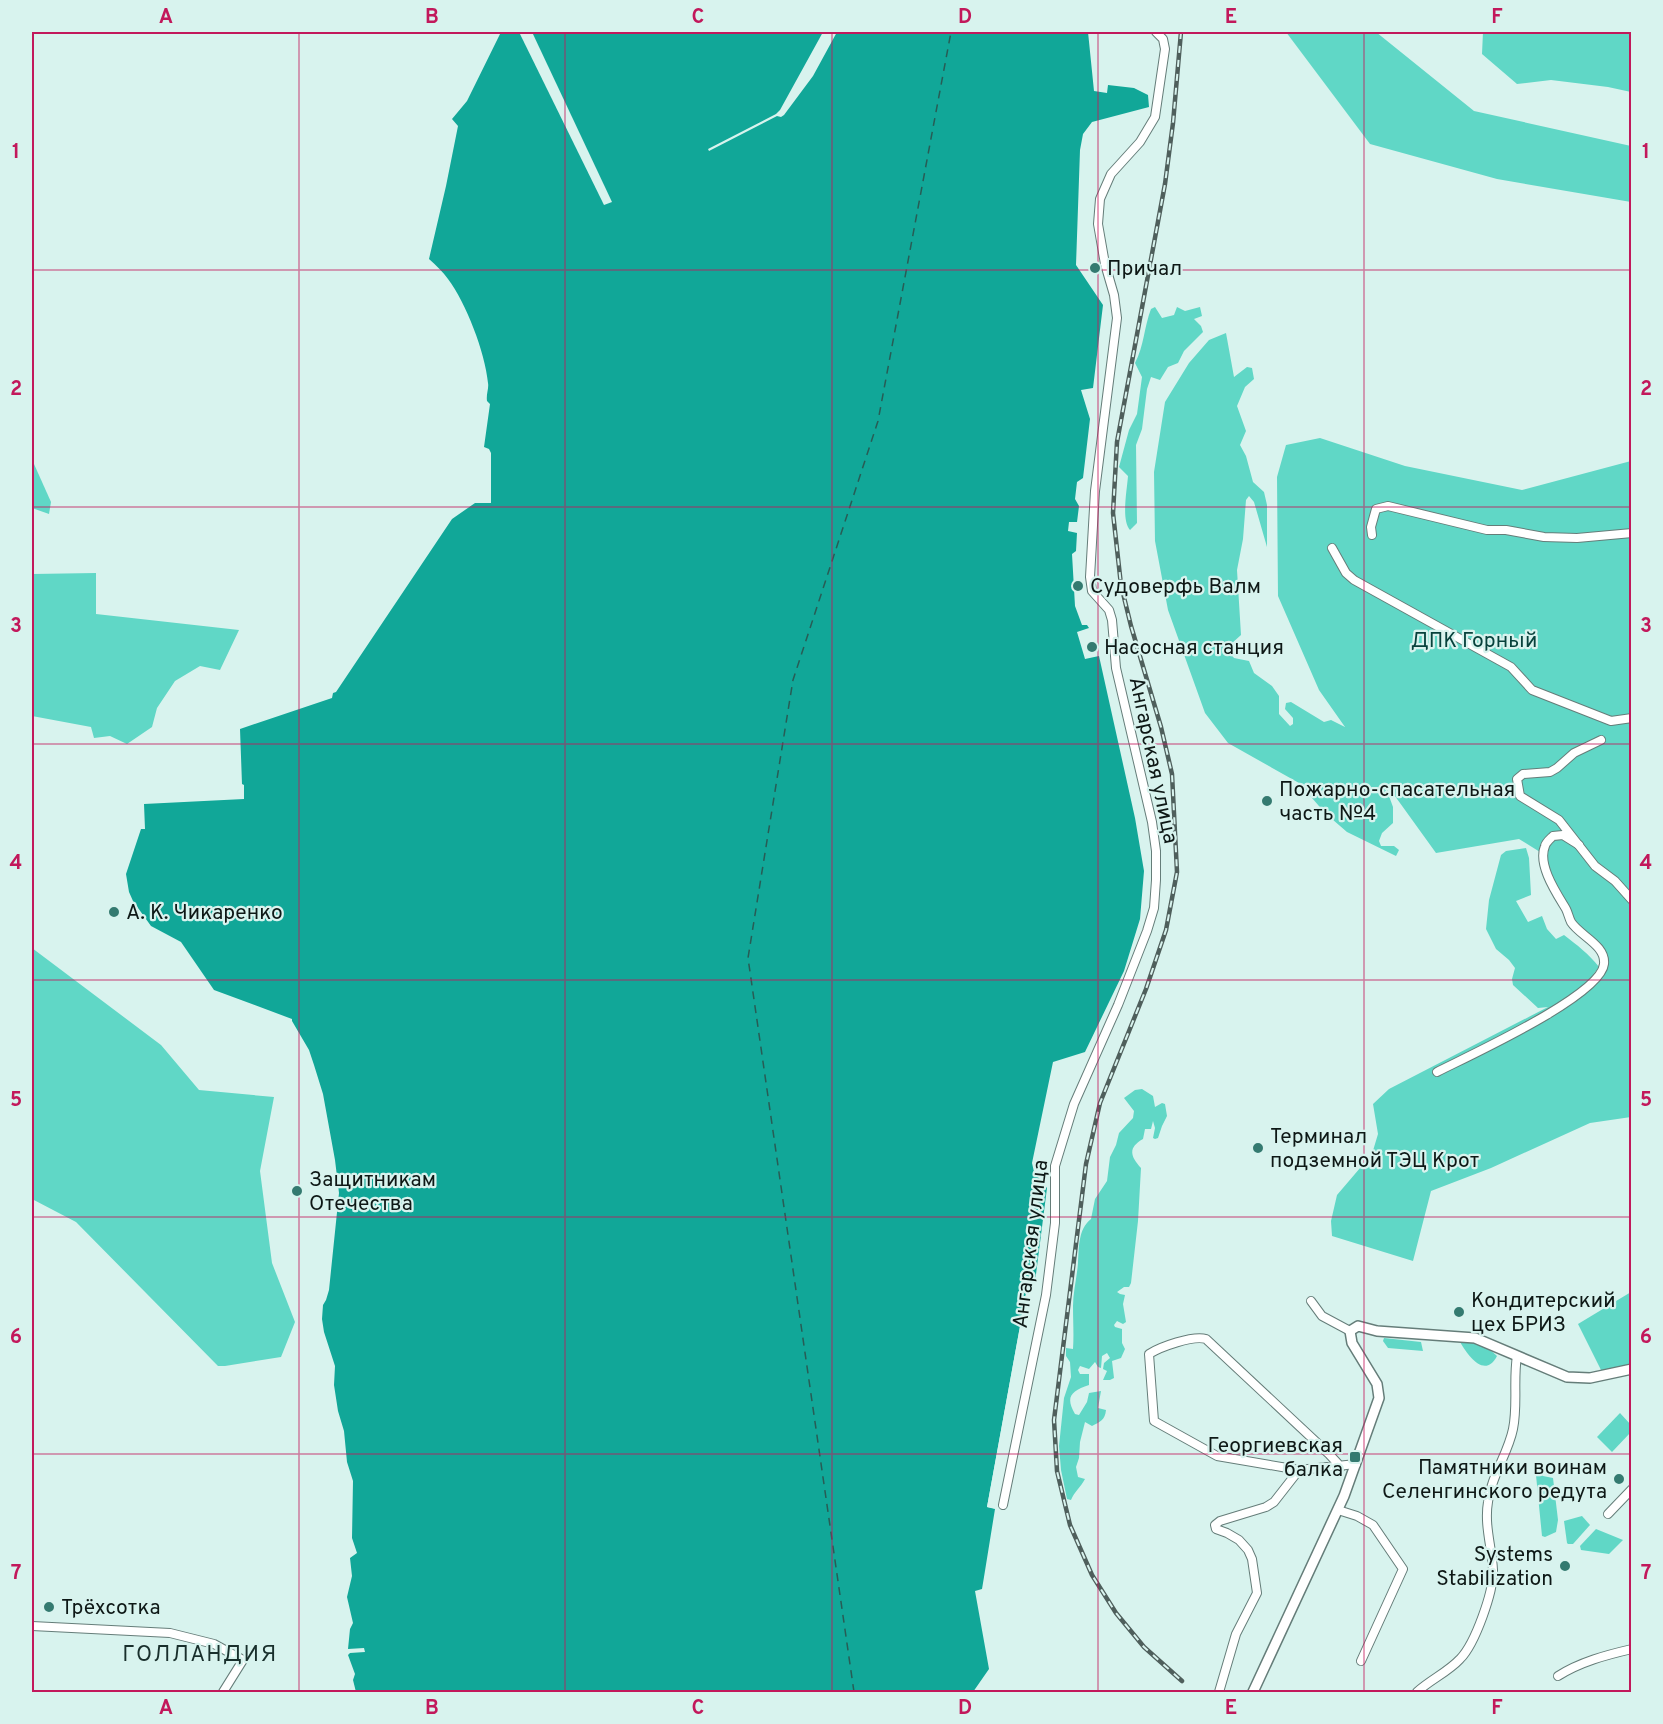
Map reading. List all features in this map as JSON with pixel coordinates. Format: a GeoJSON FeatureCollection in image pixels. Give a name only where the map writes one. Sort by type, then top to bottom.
{"type":"FeatureCollection","features":[{"type":"Feature","properties":{"kind":"street","name":"Ангарская улица"},"geometry":{"type":"LineString","coordinates":[[1003,1505],[1046,1295],[1055,1223],[1055,1166],[1074,1104],[1118,1005],[1154,908],[1156,870],[1152,822],[1116,668],[1113,621],[1109,610],[1092,591],[1090,577],[1095,491],[1117,318],[1114,294],[1105,264],[1098,224],[1100,199],[1111,174],[1140,142],[1155,117],[1165,49],[1163,39],[1156,32]]}},
{"type":"Feature","properties":{"kind":"street"},"geometry":{"type":"LineString","coordinates":[[1372,534],[1371,526],[1376,509],[1388,506],[1487,530],[1506,530],[1544,537],[1577,538],[1632,533]]}},
{"type":"Feature","properties":{"kind":"street"},"geometry":{"type":"LineString","coordinates":[[1332,548],[1346,573],[1354,580],[1511,667],[1532,690],[1611,721],[1632,718]]}},
{"type":"Feature","properties":{"kind":"street"},"geometry":{"type":"LineString","coordinates":[[1601,740],[1574,753],[1557,768],[1544,773],[1523,774],[1516,779],[1520,796],[1559,820],[1595,866],[1615,881],[1632,900]]}},
{"type":"Feature","properties":{"kind":"street"},"geometry":{"type":"LineString","coordinates":[[1437,1072],[1552,1012],[1586,989],[1601,974],[1604,958],[1572,923],[1549,878],[1543,855],[1545,844],[1553,836],[1563,835],[1579,845]]}},
{"type":"Feature","properties":{"kind":"street"},"geometry":{"type":"LineString","coordinates":[[1311,1301],[1322,1317],[1350,1331]]}},
{"type":"Feature","properties":{"kind":"street"},"geometry":{"type":"LineString","coordinates":[[1350,1331],[1358,1326],[1377,1331],[1475,1338],[1567,1377],[1590,1378],[1632,1369]]}},
{"type":"Feature","properties":{"kind":"street"},"geometry":{"type":"LineString","coordinates":[[1254,1692],[1338,1509],[1379,1398],[1377,1384],[1352,1343],[1350,1331]]}},
{"type":"Feature","properties":{"kind":"street"},"geometry":{"type":"LineString","coordinates":[[1341,1467],[1206,1339],[1197,1337],[1156,1349],[1149,1354],[1154,1421],[1217,1456],[1299,1470],[1341,1467],[1356,1464]]}},
{"type":"Feature","properties":{"kind":"street"},"geometry":{"type":"LineString","coordinates":[[1417,1692],[1460,1660],[1471,1645],[1491,1586],[1493,1572],[1487,1503],[1512,1432],[1515,1410],[1514,1374],[1517,1356]]}},
{"type":"Feature","properties":{"kind":"street"},"geometry":{"type":"LineString","coordinates":[[1219,1692],[1236,1634],[1257,1593],[1252,1559],[1248,1550],[1239,1540],[1216,1529],[1215,1525],[1220,1521],[1275,1502],[1299,1470]]}},
{"type":"Feature","properties":{"kind":"street"},"geometry":{"type":"LineString","coordinates":[[1608,1514],[1632,1489]]}},
{"type":"Feature","properties":{"kind":"street"},"geometry":{"type":"LineString","coordinates":[[1338,1509],[1373,1525],[1403,1569],[1361,1661]]}},
{"type":"Feature","properties":{"kind":"street"},"geometry":{"type":"LineString","coordinates":[[32,1626],[170,1633],[214,1644],[243,1660],[223,1692]]}},
{"type":"Feature","properties":{"kind":"street"},"geometry":{"type":"LineString","coordinates":[[1558,1676],[1606,1655],[1632,1649]]}},
{"type":"Feature","properties":{"kind":"green space"},"geometry":{"type":"Polygon","coordinates":[[[1286,32],[1376,32],[1474,111],[1631,146],[1631,202],[1497,179],[1370,144],[1286,32]]]}},
{"type":"Feature","properties":{"kind":"green space"},"geometry":{"type":"Polygon","coordinates":[[[1483,32],[1631,32],[1631,92],[1551,80],[1517,84],[1482,54],[1483,32]]]}},
{"type":"Feature","properties":{"kind":"green space"},"geometry":{"type":"Polygon","coordinates":[[[1155,307],[1162,318],[1174,315],[1177,307],[1185,311],[1200,307],[1202,316],[1194,319],[1203,332],[1184,351],[1178,363],[1168,367],[1160,380],[1151,377],[1147,389],[1142,429],[1136,445],[1137,523],[1130,530],[1125,512],[1128,476],[1119,467],[1129,430],[1137,414],[1142,377],[1135,363],[1151,309],[1155,307]]]}},
{"type":"Feature","properties":{"kind":"green space","name":"ДПК Горный"},"geometry":{"type":"Polygon","coordinates":[[[1226,333],[1234,377],[1247,367],[1252,368],[1254,379],[1245,387],[1237,406],[1246,431],[1240,445],[1246,456],[1253,482],[1264,492],[1267,505],[1267,547],[1254,502],[1249,496],[1246,500],[1243,539],[1237,570],[1241,635],[1231,644],[1229,652],[1234,658],[1249,661],[1254,673],[1272,686],[1279,696],[1279,714],[1290,726],[1293,724],[1293,718],[1285,709],[1286,703],[1291,702],[1324,722],[1331,720],[1345,727],[1319,690],[1278,596],[1277,477],[1286,445],[1320,438],[1405,466],[1522,490],[1631,461],[1631,1117],[1590,1123],[1491,1168],[1431,1191],[1413,1261],[1332,1236],[1331,1221],[1337,1195],[1372,1154],[1378,1134],[1373,1104],[1389,1089],[1548,1007],[1538,1008],[1513,985],[1515,968],[1496,949],[1486,929],[1489,900],[1501,855],[1506,851],[1526,848],[1529,858],[1531,895],[1516,901],[1528,922],[1542,916],[1547,929],[1556,939],[1564,935],[1578,946],[1599,967],[1592,976],[1602,967],[1599,950],[1570,923],[1540,852],[1519,839],[1436,853],[1387,785],[1393,807],[1393,823],[1382,833],[1379,841],[1381,846],[1394,846],[1399,850],[1396,856],[1347,832],[1325,813],[1299,783],[1228,743],[1205,713],[1168,610],[1155,541],[1154,472],[1165,402],[1189,363],[1209,340],[1226,333]]]}},
{"type":"Feature","properties":{"kind":"green space"},"geometry":{"type":"Polygon","coordinates":[[[32,464],[51,502],[49,514],[32,508],[32,464]]]}},
{"type":"Feature","properties":{"kind":"green space"},"geometry":{"type":"Polygon","coordinates":[[[96,573],[96,614],[239,630],[220,670],[200,666],[175,681],[157,708],[152,727],[127,744],[110,736],[94,738],[91,727],[32,716],[32,574],[96,573]]]}},
{"type":"Feature","properties":{"kind":"green space"},"geometry":{"type":"Polygon","coordinates":[[[32,948],[161,1045],[199,1090],[274,1097],[260,1171],[272,1263],[295,1322],[281,1357],[218,1366],[76,1222],[32,1199],[32,948]]]}},
{"type":"Feature","properties":{"kind":"green space"},"geometry":{"type":"Polygon","coordinates":[[[1142,1089],[1153,1096],[1155,1107],[1162,1103],[1165,1104],[1167,1116],[1158,1138],[1153,1138],[1155,1128],[1153,1121],[1151,1129],[1145,1129],[1143,1139],[1138,1142],[1132,1153],[1141,1168],[1138,1221],[1131,1283],[1129,1287],[1124,1287],[1117,1292],[1125,1295],[1123,1304],[1126,1322],[1123,1324],[1117,1321],[1114,1325],[1122,1329],[1122,1343],[1125,1349],[1121,1358],[1112,1361],[1114,1378],[1110,1380],[1103,1380],[1107,1371],[1103,1369],[1104,1363],[1110,1358],[1107,1353],[1102,1356],[1101,1368],[1095,1362],[1089,1369],[1080,1366],[1078,1370],[1080,1374],[1089,1374],[1089,1385],[1074,1392],[1070,1399],[1075,1414],[1079,1415],[1087,1402],[1089,1393],[1101,1391],[1098,1408],[1106,1410],[1103,1418],[1092,1426],[1085,1422],[1076,1467],[1078,1477],[1085,1479],[1071,1500],[1067,1499],[1059,1446],[1064,1398],[1071,1377],[1066,1348],[1073,1349],[1073,1301],[1080,1239],[1091,1219],[1095,1199],[1107,1181],[1110,1157],[1119,1133],[1133,1118],[1134,1111],[1124,1098],[1135,1090],[1142,1089]]]}},
{"type":"Feature","properties":{"kind":"green space"},"geometry":{"type":"Polygon","coordinates":[[[1631,1292],[1631,1363],[1622,1369],[1603,1374],[1578,1324],[1631,1292]]]}},
{"type":"Feature","properties":{"kind":"green space"},"geometry":{"type":"Polygon","coordinates":[[[1384,1338],[1421,1342],[1423,1351],[1388,1348],[1383,1341],[1384,1338]]]}},
{"type":"Feature","properties":{"kind":"green space"},"geometry":{"type":"Polygon","coordinates":[[[1460,1342],[1480,1345],[1497,1356],[1492,1363],[1482,1365],[1472,1359],[1460,1342]]]}},
{"type":"Feature","properties":{"kind":"green space"},"geometry":{"type":"Polygon","coordinates":[[[1620,1413],[1631,1425],[1631,1432],[1612,1452],[1597,1437],[1620,1413]]]}},
{"type":"Feature","properties":{"kind":"green space"},"geometry":{"type":"Polygon","coordinates":[[[1535,1465],[1543,1476],[1553,1478],[1558,1520],[1556,1532],[1545,1537],[1542,1536],[1535,1465]]]}},
{"type":"Feature","properties":{"kind":"green space"},"geometry":{"type":"Polygon","coordinates":[[[1582,1516],[1590,1525],[1573,1544],[1568,1544],[1564,1521],[1582,1516]]]}},
{"type":"Feature","properties":{"kind":"green space"},"geometry":{"type":"Polygon","coordinates":[[[1596,1529],[1623,1540],[1609,1554],[1581,1550],[1580,1546],[1596,1529]]]}},
{"type":"Feature","properties":{"kind":"shaded area"},"geometry":{"type":"Polygon","coordinates":[[[501,32],[823,32],[780,110],[708,149],[709,151],[777,116],[784,115],[813,76],[837,32],[1088,32],[1094,91],[1107,93],[1108,85],[1134,88],[1148,95],[1149,107],[1092,122],[1083,134],[1080,150],[1076,265],[1103,305],[1093,388],[1081,390],[1090,419],[1083,478],[1077,482],[1075,499],[1079,506],[1077,522],[1069,522],[1068,531],[1077,533],[1076,551],[1072,554],[1075,606],[1082,625],[1087,625],[1089,628],[1077,632],[1085,659],[1099,656],[1135,818],[1144,871],[1140,919],[1124,971],[1085,1052],[1053,1062],[1032,1163],[1034,1172],[1047,1188],[1035,1282],[1027,1288],[987,1507],[995,1509],[982,1589],[975,1591],[989,1669],[973,1692],[356,1692],[353,1680],[355,1674],[348,1655],[365,1652],[364,1648],[348,1649],[350,1629],[353,1623],[347,1597],[352,1576],[350,1558],[357,1553],[352,1538],[353,1481],[347,1462],[344,1431],[338,1411],[334,1385],[335,1366],[322,1319],[323,1305],[329,1290],[339,1193],[323,1094],[309,1050],[292,1019],[214,990],[181,942],[151,926],[133,901],[126,874],[141,829],[145,829],[144,804],[244,799],[240,729],[332,698],[333,693],[336,692],[452,519],[475,503],[491,503],[491,453],[484,447],[490,404],[487,401],[488,385],[483,357],[474,328],[455,289],[429,259],[458,126],[452,119],[467,101],[501,32]]]}},
{"type":"Feature","properties":{"kind":"pier"},"geometry":{"type":"Polygon","coordinates":[[[519,32],[532,32],[612,202],[604,205],[519,32]]]}},
{"type":"Feature","properties":{"kind":"pier"},"geometry":{"type":"Polygon","coordinates":[[[1027,1288],[1031,1288],[991,1505],[997,1506],[998,1509],[987,1507],[1027,1288]]]}},
{"type":"Feature","properties":{"kind":"ferry route"},"geometry":{"type":"LineString","coordinates":[[854,1692],[748,958],[793,680],[878,421],[951,32]]}},
{"type":"Feature","properties":{"kind":"railway"},"geometry":{"type":"LineString","coordinates":[[1181,32],[1165,184],[1117,442],[1113,513],[1121,585],[1172,774],[1177,872],[1166,930],[1146,989],[1100,1103],[1086,1164],[1054,1420],[1057,1471],[1070,1525],[1092,1575],[1116,1613],[1144,1647],[1182,1681]]}},
{"type":"Feature","properties":{"kind":"place","name":"Причал"},"geometry":{"type":"Point","coordinates":[1095,268]}},
{"type":"Feature","properties":{"kind":"place","name":"Судоверфь Валм"},"geometry":{"type":"Point","coordinates":[1078,586]}},
{"type":"Feature","properties":{"kind":"place","name":"Насосная станция"},"geometry":{"type":"Point","coordinates":[1092,647]}},
{"type":"Feature","properties":{"kind":"place","name":"Пожарно-спасательная часть №4"},"geometry":{"type":"Point","coordinates":[1267,801]}},
{"type":"Feature","properties":{"kind":"place","name":"А. К. Чикаренко"},"geometry":{"type":"Point","coordinates":[114,912]}},
{"type":"Feature","properties":{"kind":"place","name":"Терминал подземной ТЭЦ Крот"},"geometry":{"type":"Point","coordinates":[1258,1148]}},
{"type":"Feature","properties":{"kind":"place","name":"Защитникам Отечества"},"geometry":{"type":"Point","coordinates":[297,1191]}},
{"type":"Feature","properties":{"kind":"place","name":"Кондитерский цех БРИЗ"},"geometry":{"type":"Point","coordinates":[1459,1312]}},
{"type":"Feature","properties":{"kind":"place","name":"Георгиевская балка"},"geometry":{"type":"Point","coordinates":[1355,1457]}},
{"type":"Feature","properties":{"kind":"place","name":"Памятники воинам Селенгинского редута"},"geometry":{"type":"Point","coordinates":[1619,1479]}},
{"type":"Feature","properties":{"kind":"place","name":"Systems Stabilization"},"geometry":{"type":"Point","coordinates":[1565,1566]}},
{"type":"Feature","properties":{"kind":"place","name":"Трёхсотка"},"geometry":{"type":"Point","coordinates":[49,1607]}},
{"type":"Feature","properties":{"kind":"district","name":"ГОЛЛАНДИЯ"},"geometry":{"type":"Point","coordinates":[200,1653]}}]}
